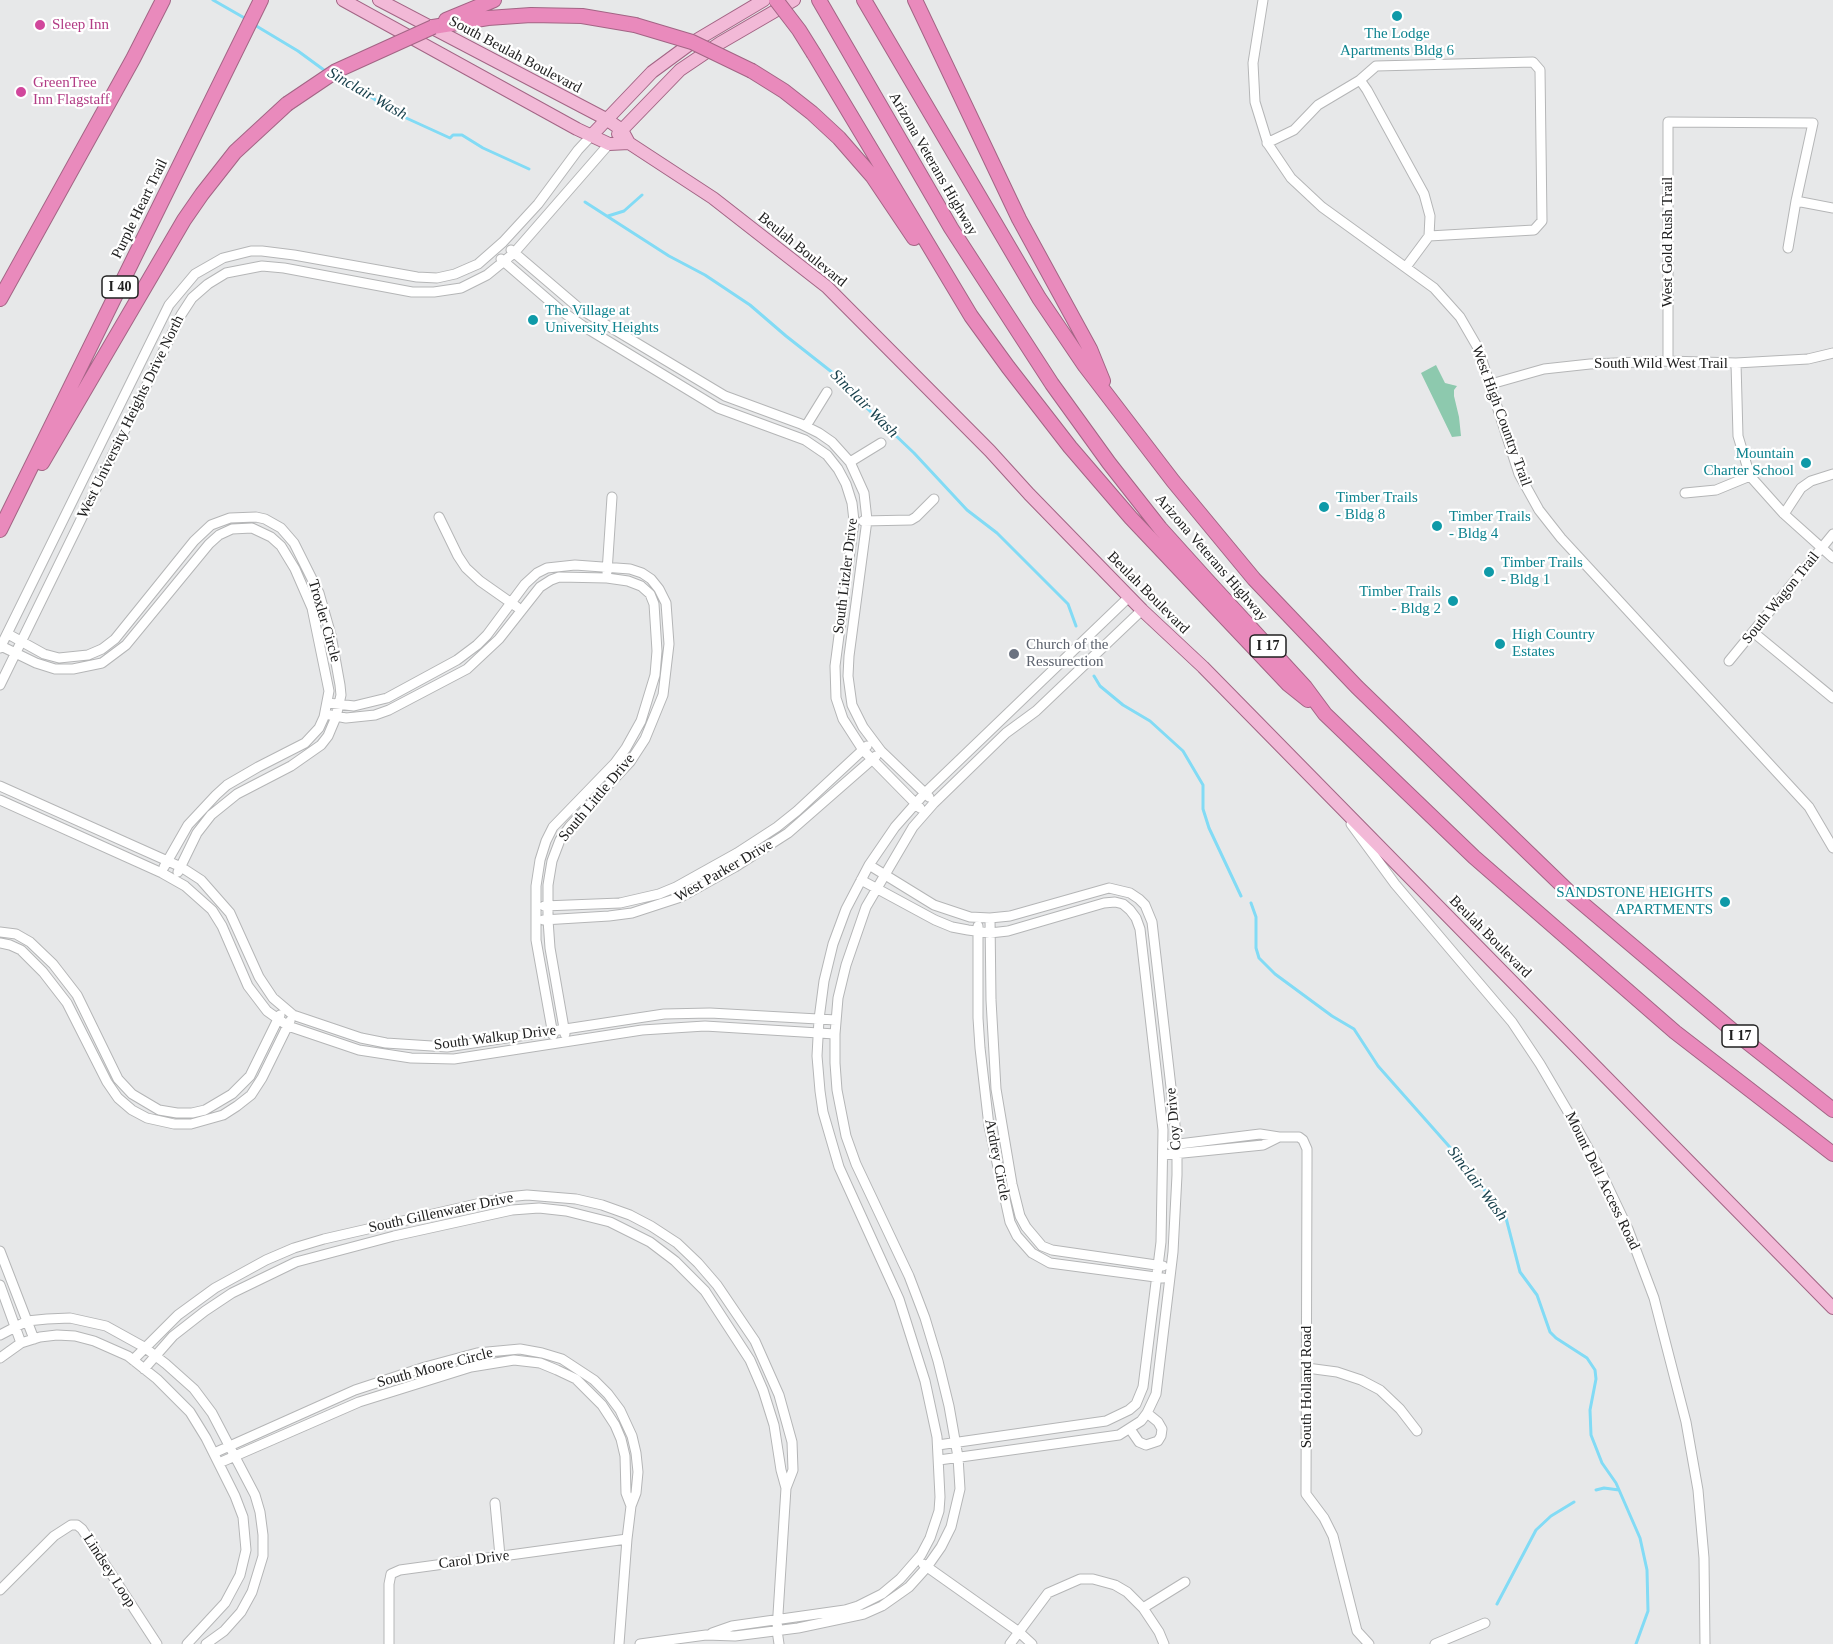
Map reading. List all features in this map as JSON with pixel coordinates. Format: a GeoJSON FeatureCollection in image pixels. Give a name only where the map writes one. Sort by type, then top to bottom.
{"type":"FeatureCollection","features":[{"type":"Feature","properties":{"kind":"highway","name":"Purple Heart Trail"},"geometry":{"type":"LineString","coordinates":[[0,530],[261,0]]}},
{"type":"Feature","properties":{"kind":"highway"},"geometry":{"type":"LineString","coordinates":[[0,535],[184,220],[235,152],[287,104],[336,71],[494,0]]}},
{"type":"Feature","properties":{"kind":"highway"},"geometry":{"type":"LineString","coordinates":[[776,0],[814,54],[971,316],[1008,367],[1094,474],[1198,591],[1279,676],[1325,714]]}},
{"type":"Feature","properties":{"kind":"highway","name":"Arizona Veterans Highway"},"geometry":{"type":"LineString","coordinates":[[819,0],[978,273],[1076,418],[1161,528],[1228,605],[1305,687],[1325,714],[1468,851],[1675,1032],[1833,1154]]}},
{"type":"Feature","properties":{"kind":"highway"},"geometry":{"type":"LineString","coordinates":[[915,0],[1020,219],[1090,349],[1107,395]]}},
{"type":"Feature","properties":{"kind":"highway"},"geometry":{"type":"LineString","coordinates":[[0,299],[108,105],[162,2]]}},
{"type":"Feature","properties":{"kind":"highway","name":"Arizona Veterans Highway"},"geometry":{"type":"LineString","coordinates":[[864,2],[1039,298],[1107,395],[1173,481],[1254,579],[1357,687],[1570,893],[1738,1035],[1833,1110]]}},
{"type":"Feature","properties":{"kind":"highway"},"geometry":{"type":"LineString","coordinates":[[434,27],[488,18],[531,15],[582,16],[635,25],[692,42],[752,71],[784,91],[812,113],[873,177],[922,250],[939,264]]}},
{"type":"Feature","properties":{"kind":"main road"},"geometry":{"type":"LineString","coordinates":[[343,0],[591,136],[609,144],[629,143]]}},
{"type":"Feature","properties":{"kind":"main road","name":"South Beulah Boulevard"},"geometry":{"type":"LineString","coordinates":[[379,0],[606,119],[622,130],[629,143]]}},
{"type":"Feature","properties":{"kind":"main road"},"geometry":{"type":"LineString","coordinates":[[591,136],[652,72],[690,44],[764,0]]}},
{"type":"Feature","properties":{"kind":"main road"},"geometry":{"type":"LineString","coordinates":[[609,144],[680,70],[720,43],[794,0]]}},
{"type":"Feature","properties":{"kind":"main road","name":"Beulah Boulevard"},"geometry":{"type":"LineString","coordinates":[[629,143],[713,198],[827,287],[990,451],[1129,597],[1203,667],[1833,1308]]}},
{"type":"Feature","properties":{"kind":"street","name":"West High Country Trail"},"geometry":{"type":"LineString","coordinates":[[1263,0],[1253,63],[1255,102],[1267,143],[1291,178],[1322,207],[1434,288],[1460,317],[1478,348],[1520,474],[1539,510],[1561,538],[1809,807],[1833,848]]}},
{"type":"Feature","properties":{"kind":"street"},"geometry":{"type":"LineString","coordinates":[[1267,143],[1294,130],[1318,105],[1360,80],[1376,66],[1533,62],[1540,70],[1542,220],[1534,230],[1429,236]]}},
{"type":"Feature","properties":{"kind":"street"},"geometry":{"type":"LineString","coordinates":[[1360,80],[1424,194],[1430,216],[1429,236],[1406,267]]}},
{"type":"Feature","properties":{"kind":"street","name":"West Gold Rush Trail"},"geometry":{"type":"LineString","coordinates":[[1668,361],[1668,123],[1813,123],[1796,201]]}},
{"type":"Feature","properties":{"kind":"street","name":"West University Heights Drive North"},"geometry":{"type":"LineString","coordinates":[[1,647],[169,305],[195,274],[223,258],[251,251],[262,251],[417,277],[437,278],[455,274],[478,264],[503,242],[538,204],[591,136]]}},
{"type":"Feature","properties":{"kind":"street","name":"West University Heights Drive North"},"geometry":{"type":"LineString","coordinates":[[0,685],[181,315],[192,298],[208,284],[226,273],[261,266],[284,268],[412,292],[461,288],[487,275],[514,253],[609,144]]}},
{"type":"Feature","properties":{"kind":"street"},"geometry":{"type":"LineString","coordinates":[[1788,248],[1796,201],[1833,208]]}},
{"type":"Feature","properties":{"kind":"street","name":"South Litzler Drive"},"geometry":{"type":"LineString","coordinates":[[503,242],[580,309],[725,396],[806,426],[832,442],[850,462],[864,493],[867,520],[848,676],[852,705],[881,751],[934,803]]}},
{"type":"Feature","properties":{"kind":"street","name":"South Litzler Drive"},"geometry":{"type":"LineString","coordinates":[[493,251],[503,262],[574,320],[718,408],[805,440],[827,455],[838,469],[852,503],[854,521],[834,681],[836,698],[843,719],[863,750],[925,813]]}},
{"type":"Feature","properties":{"kind":"street","name":"South Wild West Trail"},"geometry":{"type":"LineString","coordinates":[[1491,384],[1544,369],[1590,364],[1668,361],[1736,363],[1808,359],[1833,353]]}},
{"type":"Feature","properties":{"kind":"street"},"geometry":{"type":"LineString","coordinates":[[1736,363],[1738,436],[1750,476],[1784,514],[1833,558]]}},
{"type":"Feature","properties":{"kind":"street"},"geometry":{"type":"LineString","coordinates":[[806,426],[827,392]]}},
{"type":"Feature","properties":{"kind":"street"},"geometry":{"type":"LineString","coordinates":[[850,462],[881,443]]}},
{"type":"Feature","properties":{"kind":"street"},"geometry":{"type":"LineString","coordinates":[[1784,514],[1801,488],[1811,481],[1833,474]]}},
{"type":"Feature","properties":{"kind":"street"},"geometry":{"type":"LineString","coordinates":[[1684,493],[1716,490],[1750,476]]}},
{"type":"Feature","properties":{"kind":"street"},"geometry":{"type":"LineString","coordinates":[[607,578],[612,497]]}},
{"type":"Feature","properties":{"kind":"street"},"geometry":{"type":"LineString","coordinates":[[854,521],[911,520],[934,499]]}},
{"type":"Feature","properties":{"kind":"street","name":"Troxler Circle"},"geometry":{"type":"LineString","coordinates":[[8,634],[44,654],[59,658],[88,655],[102,649],[115,639],[194,542],[211,525],[230,518],[256,517],[273,523],[287,534],[301,554],[314,581],[325,614],[338,671],[341,695],[336,717],[328,736],[314,750],[291,766],[237,794],[211,814],[197,833],[175,880]]}},
{"type":"Feature","properties":{"kind":"street"},"geometry":{"type":"LineString","coordinates":[[439,517],[466,568],[480,581],[521,610]]}},
{"type":"Feature","properties":{"kind":"street","name":"Troxler Circle"},"geometry":{"type":"LineString","coordinates":[[1,647],[55,669],[81,668],[102,663],[126,645],[209,544],[225,531],[242,527],[252,528],[272,537],[281,546],[295,569],[312,608],[330,691],[325,714],[319,728],[305,743],[227,785],[216,795],[188,825],[162,873]]}},
{"type":"Feature","properties":{"kind":"street","name":"South Wagon Trail"},"geometry":{"type":"LineString","coordinates":[[1729,661],[1833,534]]}},
{"type":"Feature","properties":{"kind":"street","name":"South Little Drive"},"geometry":{"type":"LineString","coordinates":[[328,703],[354,706],[387,698],[457,660],[477,645],[525,584],[537,573],[547,568],[560,565],[608,566],[642,573],[659,589],[666,603],[669,644],[663,695],[645,739],[630,762],[570,826],[560,840],[552,861],[548,885],[550,948],[566,1042]]}},
{"type":"Feature","properties":{"kind":"street","name":"South Little Drive"},"geometry":{"type":"LineString","coordinates":[[325,714],[336,717],[362,718],[389,710],[466,669],[499,639],[540,587],[559,577],[607,578],[634,584],[650,594],[654,604],[656,624],[654,675],[641,721],[627,748],[615,763],[567,812],[546,841],[540,860],[535,906],[536,940],[555,1044]]}},
{"type":"Feature","properties":{"kind":"street"},"geometry":{"type":"LineString","coordinates":[[706,1635],[732,1626],[845,1610],[858,1606],[882,1594],[909,1570],[930,1538],[939,1511],[939,1460],[926,1381],[899,1299],[833,1150],[820,1091],[818,1033],[824,981],[833,944],[846,909],[869,866],[896,827],[925,793],[1129,597]]}},
{"type":"Feature","properties":{"kind":"street"},"geometry":{"type":"LineString","coordinates":[[640,1644],[706,1635],[735,1636],[818,1624],[864,1614],[895,1598],[927,1567],[951,1527],[960,1489],[958,1457],[939,1361],[926,1318],[909,1276],[856,1164],[846,1136],[837,1090],[835,1034],[838,998],[846,965],[866,907],[913,827],[934,803],[1006,734],[1036,711],[1142,610]]}},
{"type":"Feature","properties":{"kind":"street"},"geometry":{"type":"LineString","coordinates":[[1753,632],[1833,698]]}},
{"type":"Feature","properties":{"kind":"street","name":"West Parker Drive"},"geometry":{"type":"LineString","coordinates":[[535,906],[620,903],[641,899],[676,887],[737,853],[777,827],[873,740]]}},
{"type":"Feature","properties":{"kind":"street","name":"West Parker Drive"},"geometry":{"type":"LineString","coordinates":[[535,920],[632,913],[681,897],[735,867],[788,833],[881,751]]}},
{"type":"Feature","properties":{"kind":"street","name":"South Walkup Drive"},"geometry":{"type":"LineString","coordinates":[[0,786],[181,867],[201,880],[223,903],[235,922],[262,983],[273,998],[293,1015],[361,1038],[429,1047],[461,1046],[640,1017],[688,1013],[836,1020]]}},
{"type":"Feature","properties":{"kind":"street","name":"Mount Dell Access Road"},"geometry":{"type":"LineString","coordinates":[[1326,792],[1395,884],[1512,1022],[1567,1110],[1600,1170],[1628,1229],[1654,1298],[1686,1422],[1698,1490],[1704,1558],[1705,1644]]}},
{"type":"Feature","properties":{"kind":"street","name":"South Walkup Drive"},"geometry":{"type":"LineString","coordinates":[[0,800],[162,873],[200,897],[222,926],[248,986],[267,1011],[288,1026],[359,1050],[411,1058],[454,1059],[642,1030],[705,1026],[835,1034]]}},
{"type":"Feature","properties":{"kind":"street"},"geometry":{"type":"LineString","coordinates":[[861,880],[952,927],[990,933],[1008,931],[1104,903],[1123,904],[1125,891],[1109,888],[1010,916],[978,918],[934,905],[869,866]]}},
{"type":"Feature","properties":{"kind":"street","name":"Coy Drive"},"geometry":{"type":"LineString","coordinates":[[939,1460],[1119,1435],[1141,1421],[1156,1394],[1176,1224],[1177,1149],[1152,922],[1145,905],[1125,891]]}},
{"type":"Feature","properties":{"kind":"street","name":"Coy Drive"},"geometry":{"type":"LineString","coordinates":[[938,1445],[1089,1425],[1114,1418],[1136,1404],[1143,1387],[1157,1277],[1162,1214],[1163,1130],[1140,929],[1136,918],[1123,904]]}},
{"type":"Feature","properties":{"kind":"street","name":"Ardrey Circle"},"geometry":{"type":"LineString","coordinates":[[978,918],[978,1018],[989,1126],[1010,1222],[1017,1236],[1032,1253],[1050,1263],[1170,1279]]}},
{"type":"Feature","properties":{"kind":"street","name":"Ardrey Circle"},"geometry":{"type":"LineString","coordinates":[[990,918],[991,1012],[996,1089],[1011,1184],[1020,1216],[1042,1246],[1052,1250],[1172,1268]]}},
{"type":"Feature","properties":{"kind":"street"},"geometry":{"type":"LineString","coordinates":[[0,932],[16,934],[30,942],[45,956],[77,995],[118,1079],[132,1095],[159,1110],[192,1113],[206,1110],[232,1095],[250,1076],[284,1008]]}},
{"type":"Feature","properties":{"kind":"street"},"geometry":{"type":"LineString","coordinates":[[0,944],[21,950],[36,964],[67,1003],[107,1082],[118,1098],[132,1110],[147,1118],[163,1122],[191,1124],[207,1121],[223,1115],[251,1095],[262,1078],[293,1015]]}},
{"type":"Feature","properties":{"kind":"street"},"geometry":{"type":"LineString","coordinates":[[36,964],[45,956]]}},
{"type":"Feature","properties":{"kind":"street","name":"South Holland Road"},"geometry":{"type":"LineString","coordinates":[[1163,1150],[1260,1134],[1299,1137],[1307,1149],[1306,1494],[1334,1536],[1357,1631],[1369,1644]]}},
{"type":"Feature","properties":{"kind":"street","name":"South Gillenwater Drive"},"geometry":{"type":"LineString","coordinates":[[133,1360],[178,1315],[223,1283],[266,1260],[324,1239],[463,1207],[527,1195],[576,1199],[602,1205],[642,1222],[677,1243],[717,1285],[755,1341],[779,1395],[792,1442],[793,1470],[786,1488],[777,1630],[779,1644]]}},
{"type":"Feature","properties":{"kind":"street","name":"South Gillenwater Drive"},"geometry":{"type":"LineString","coordinates":[[144,1369],[173,1336],[232,1293],[296,1262],[374,1241],[512,1210],[539,1208],[567,1210],[610,1222],[650,1242],[690,1274],[705,1291],[741,1344],[763,1390],[774,1425],[786,1488]]}},
{"type":"Feature","properties":{"kind":"street"},"geometry":{"type":"LineString","coordinates":[[635,1234],[642,1222]]}},
{"type":"Feature","properties":{"kind":"street"},"geometry":{"type":"LineString","coordinates":[[0,1251],[34,1339]]}},
{"type":"Feature","properties":{"kind":"street"},"geometry":{"type":"LineString","coordinates":[[0,1285],[21,1343]]}},
{"type":"Feature","properties":{"kind":"street"},"geometry":{"type":"LineString","coordinates":[[0,1335],[27,1321],[70,1318],[105,1326],[156,1355],[194,1389],[212,1413],[255,1495],[260,1512],[263,1556],[252,1592],[241,1612],[224,1631],[206,1644]]}},
{"type":"Feature","properties":{"kind":"street"},"geometry":{"type":"LineString","coordinates":[[0,1358],[21,1343],[34,1339],[57,1335],[75,1336],[94,1341],[133,1360],[173,1394],[190,1412],[214,1453],[243,1517],[246,1539],[244,1563],[225,1603],[187,1644]]}},
{"type":"Feature","properties":{"kind":"street","name":"South Moore Circle"},"geometry":{"type":"LineString","coordinates":[[214,1453],[355,1390],[425,1367],[477,1353],[520,1349],[562,1359],[594,1380],[620,1410],[632,1436],[638,1472],[627,1539],[619,1644]]}},
{"type":"Feature","properties":{"kind":"street","name":"South Moore Circle"},"geometry":{"type":"LineString","coordinates":[[219,1463],[359,1402],[471,1367],[514,1360],[540,1363],[576,1379],[602,1405],[621,1439],[627,1493],[631,1506]]}},
{"type":"Feature","properties":{"kind":"street"},"geometry":{"type":"LineString","coordinates":[[1306,1368],[1337,1372],[1362,1380],[1380,1390],[1400,1409],[1417,1431]]}},
{"type":"Feature","properties":{"kind":"street"},"geometry":{"type":"LineString","coordinates":[[1130,1429],[1139,1442],[1146,1445],[1158,1441],[1162,1429],[1158,1422],[1147,1413]]}},
{"type":"Feature","properties":{"kind":"street"},"geometry":{"type":"LineString","coordinates":[[495,1503],[500,1556]]}},
{"type":"Feature","properties":{"kind":"street","name":"Lindsey Loop"},"geometry":{"type":"LineString","coordinates":[[0,1590],[54,1536],[71,1525],[77,1525],[82,1528],[157,1644]]}},
{"type":"Feature","properties":{"kind":"street","name":"Carol Drive"},"geometry":{"type":"LineString","coordinates":[[390,1644],[388,1596],[391,1574],[400,1570],[627,1539]]}},
{"type":"Feature","properties":{"kind":"street"},"geometry":{"type":"LineString","coordinates":[[917,1560],[1019,1632],[1032,1644]]}},
{"type":"Feature","properties":{"kind":"street"},"geometry":{"type":"LineString","coordinates":[[1010,1644],[1048,1593],[1080,1579],[1093,1579],[1115,1585],[1127,1592],[1143,1608],[1164,1644]]}},
{"type":"Feature","properties":{"kind":"street"},"geometry":{"type":"LineString","coordinates":[[1143,1608],[1185,1582]]}},
{"type":"Feature","properties":{"kind":"street"},"geometry":{"type":"LineString","coordinates":[[1435,1644],[1485,1623]]}},
{"type":"Feature","properties":{"kind":"green space"},"geometry":{"type":"Polygon","coordinates":[[[1436,365],[1445,383],[1457,386],[1454,396],[1461,436],[1452,437],[1421,373],[1436,365]]]}},
{"type":"Feature","properties":{"kind":"waterway","name":"Sinclair Wash"},"geometry":{"type":"LineString","coordinates":[[213,0],[248,20]]}},
{"type":"Feature","properties":{"kind":"waterway","name":"Sinclair Wash"},"geometry":{"type":"LineString","coordinates":[[253,24],[298,51],[328,73]]}},
{"type":"Feature","properties":{"kind":"waterway","name":"Sinclair Wash"},"geometry":{"type":"LineString","coordinates":[[336,77],[361,90],[393,112],[450,138],[453,135],[462,135],[483,148],[529,169]]}},
{"type":"Feature","properties":{"kind":"waterway"},"geometry":{"type":"LineString","coordinates":[[608,216],[624,211],[642,195]]}},
{"type":"Feature","properties":{"kind":"waterway","name":"Sinclair Wash"},"geometry":{"type":"LineString","coordinates":[[585,202],[750,305],[847,384],[849,391],[914,453],[967,510],[997,533],[1068,604],[1076,626]]}},
{"type":"Feature","properties":{"kind":"waterway","name":"Sinclair Wash"},"geometry":{"type":"LineString","coordinates":[[1094,676],[1100,686],[1123,705],[1150,721],[1183,751],[1203,785],[1203,809],[1209,828],[1241,896]]}},
{"type":"Feature","properties":{"kind":"waterway","name":"Sinclair Wash"},"geometry":{"type":"LineString","coordinates":[[1251,903],[1256,917],[1256,948],[1259,958],[1275,974],[1332,1016],[1354,1029],[1378,1066],[1463,1162],[1506,1218],[1520,1272],[1537,1295],[1550,1332],[1587,1358],[1595,1370],[1596,1379],[1590,1410],[1591,1435],[1602,1463],[1616,1483],[1640,1538],[1647,1570],[1648,1611],[1636,1644]]}},
{"type":"Feature","properties":{"kind":"waterway"},"geometry":{"type":"LineString","coordinates":[[1596,1490],[1604,1488],[1619,1490]]}},
{"type":"Feature","properties":{"kind":"waterway"},"geometry":{"type":"LineString","coordinates":[[1497,1604],[1536,1530],[1551,1516],[1574,1502]]}},
{"type":"Feature","properties":{"kind":"place","name":"The Lodge Apartments Bldg 6"},"geometry":{"type":"Point","coordinates":[1397,16]}},
{"type":"Feature","properties":{"kind":"place","name":"Sleep Inn"},"geometry":{"type":"Point","coordinates":[40,25]}},
{"type":"Feature","properties":{"kind":"place","name":"GreenTree Inn Flagstaff"},"geometry":{"type":"Point","coordinates":[21,92]}},
{"type":"Feature","properties":{"kind":"place","name":"The Village at University Heights"},"geometry":{"type":"Point","coordinates":[533,320]}},
{"type":"Feature","properties":{"kind":"place","name":"Mountain Charter School"},"geometry":{"type":"Point","coordinates":[1806,463]}},
{"type":"Feature","properties":{"kind":"place","name":"Timber Trails - Bldg 8"},"geometry":{"type":"Point","coordinates":[1324,507]}},
{"type":"Feature","properties":{"kind":"place","name":"Timber Trails - Bldg 4"},"geometry":{"type":"Point","coordinates":[1437,526]}},
{"type":"Feature","properties":{"kind":"place","name":"Timber Trails - Bldg 1"},"geometry":{"type":"Point","coordinates":[1489,572]}},
{"type":"Feature","properties":{"kind":"place","name":"Timber Trails - Bldg 2"},"geometry":{"type":"Point","coordinates":[1453,601]}},
{"type":"Feature","properties":{"kind":"place","name":"High Country Estates"},"geometry":{"type":"Point","coordinates":[1500,644]}},
{"type":"Feature","properties":{"kind":"place","name":"Church of the Ressurection"},"geometry":{"type":"Point","coordinates":[1014,654]}},
{"type":"Feature","properties":{"kind":"place","name":"SANDSTONE HEIGHTS APARTMENTS"},"geometry":{"type":"Point","coordinates":[1725,902]}}]}
